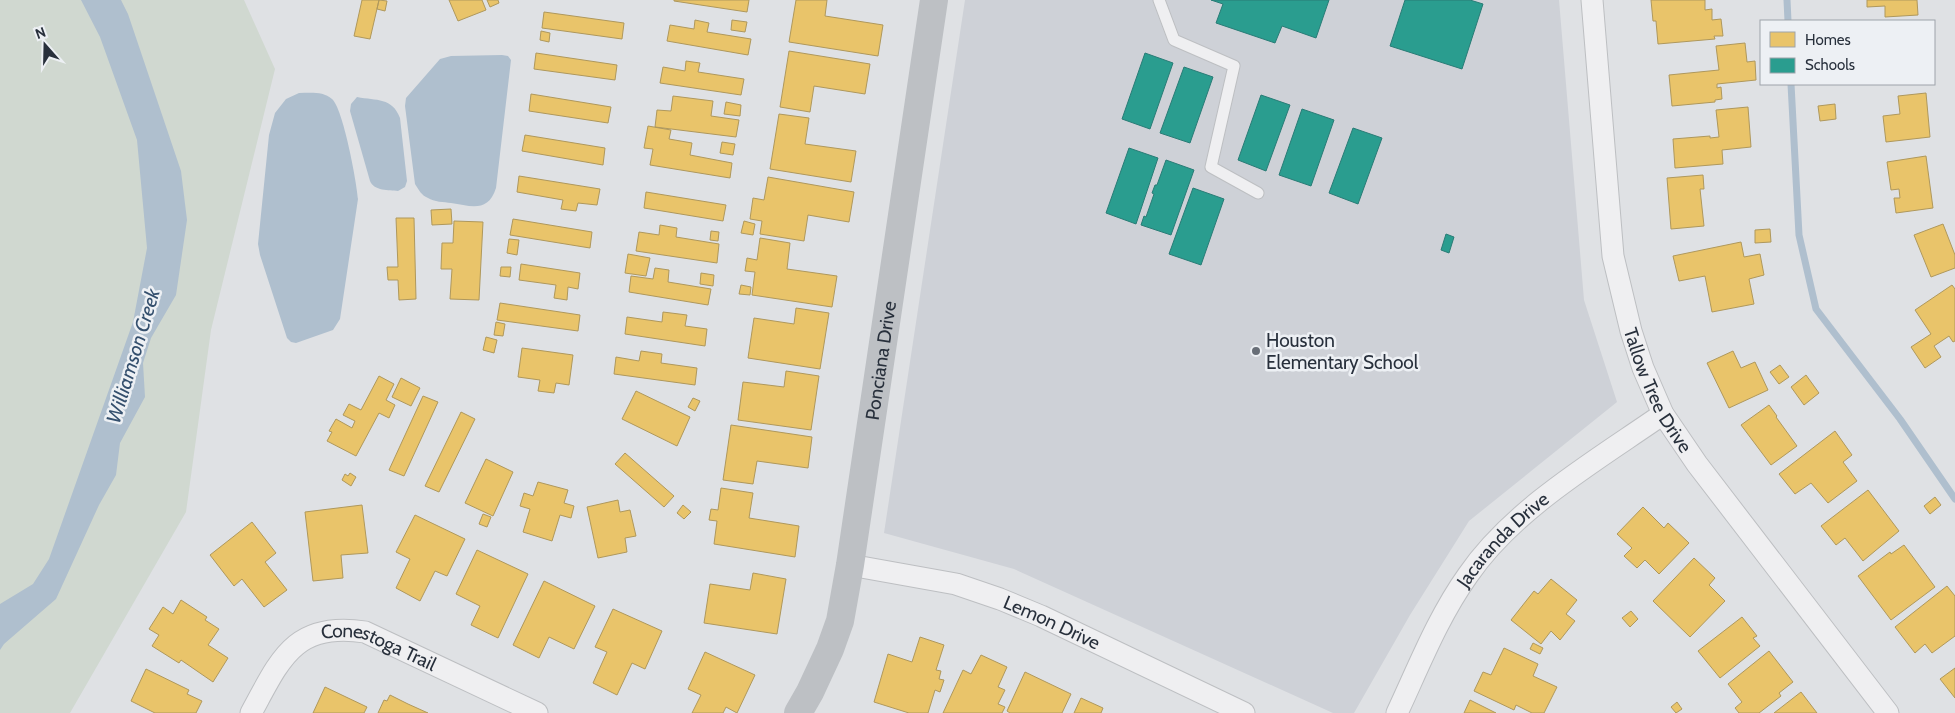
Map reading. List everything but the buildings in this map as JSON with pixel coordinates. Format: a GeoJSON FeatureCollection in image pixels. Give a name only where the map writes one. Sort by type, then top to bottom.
{"type":"FeatureCollection","features":[{"type":"Feature","properties":{"kind":"street","name":"Ponciana Drive"},"geometry":{"type":"LineString","coordinates":[[798,713],[814,685],[840,621],[850,565],[934,0]]}},
{"type":"Feature","properties":{"kind":"street","name":"Tallow Tree Drive"},"geometry":{"type":"LineString","coordinates":[[1592,0],[1613,256],[1631,331],[1643,368],[1663,414],[1697,464],[1888,713]]}},
{"type":"Feature","properties":{"kind":"street","name":"Jacaranda Drive"},"geometry":{"type":"LineString","coordinates":[[1397,713],[1446,610],[1468,574],[1496,542],[1522,515],[1553,491],[1663,414]]}},
{"type":"Feature","properties":{"kind":"street","name":"Lemon Drive"},"geometry":{"type":"LineString","coordinates":[[850,565],[956,584],[1000,599],[1041,616],[1244,713]]}},
{"type":"Feature","properties":{"kind":"street","name":"Conestoga Trail"},"geometry":{"type":"LineString","coordinates":[[250,713],[280,660],[289,650],[312,635],[329,630],[346,629],[365,632],[538,713]]}},
{"type":"Feature","properties":{"kind":"lane"},"geometry":{"type":"LineString","coordinates":[[1159,0],[1174,40],[1234,66],[1211,167],[1258,193]]}},
{"type":"Feature","properties":{"kind":"shaded area"},"geometry":{"type":"Polygon","coordinates":[[[0,0],[244,0],[275,69],[211,330],[186,512],[70,713],[0,713],[0,0]]]}},
{"type":"Feature","properties":{"kind":"shaded area","name":"Houston Elementary School"},"geometry":{"type":"Polygon","coordinates":[[[965,0],[1559,0],[1584,300],[1617,402],[1469,521],[1410,615],[1354,713],[1333,713],[1014,569],[884,533],[965,0]]]}},
{"type":"Feature","properties":{"kind":"water","name":"Williamson Creek"},"geometry":{"type":"Polygon","coordinates":[[[81,0],[121,0],[128,14],[181,171],[187,220],[176,295],[151,338],[143,363],[145,397],[120,443],[116,475],[99,505],[56,599],[4,644],[0,650],[0,604],[33,584],[49,559],[133,322],[147,248],[137,140],[100,37],[81,0]]]}},
{"type":"Feature","properties":{"kind":"water"},"geometry":{"type":"Polygon","coordinates":[[[451,56],[508,56],[511,60],[496,188],[493,196],[484,205],[478,206],[439,202],[426,197],[415,184],[405,106],[406,98],[440,59],[451,56]]]}},
{"type":"Feature","properties":{"kind":"water"},"geometry":{"type":"Polygon","coordinates":[[[299,93],[325,95],[332,99],[336,105],[349,146],[358,199],[340,319],[333,330],[296,343],[291,342],[287,338],[258,244],[269,135],[275,113],[286,99],[299,93]]]}},
{"type":"Feature","properties":{"kind":"water"},"geometry":{"type":"Polygon","coordinates":[[[357,97],[383,101],[393,106],[397,111],[400,118],[407,181],[405,187],[398,191],[375,187],[370,181],[350,111],[351,104],[357,97]]]}},
{"type":"Feature","properties":{"kind":"waterway"},"geometry":{"type":"LineString","coordinates":[[1787,0],[1788,20]]}},
{"type":"Feature","properties":{"kind":"waterway"},"geometry":{"type":"LineString","coordinates":[[1791,85],[1799,235],[1816,309],[1900,419],[1955,499]]}},
{"type":"Feature","properties":{"kind":"place","name":"Houston Elementary School"},"geometry":{"type":"Point","coordinates":[1256,351]}}]}
